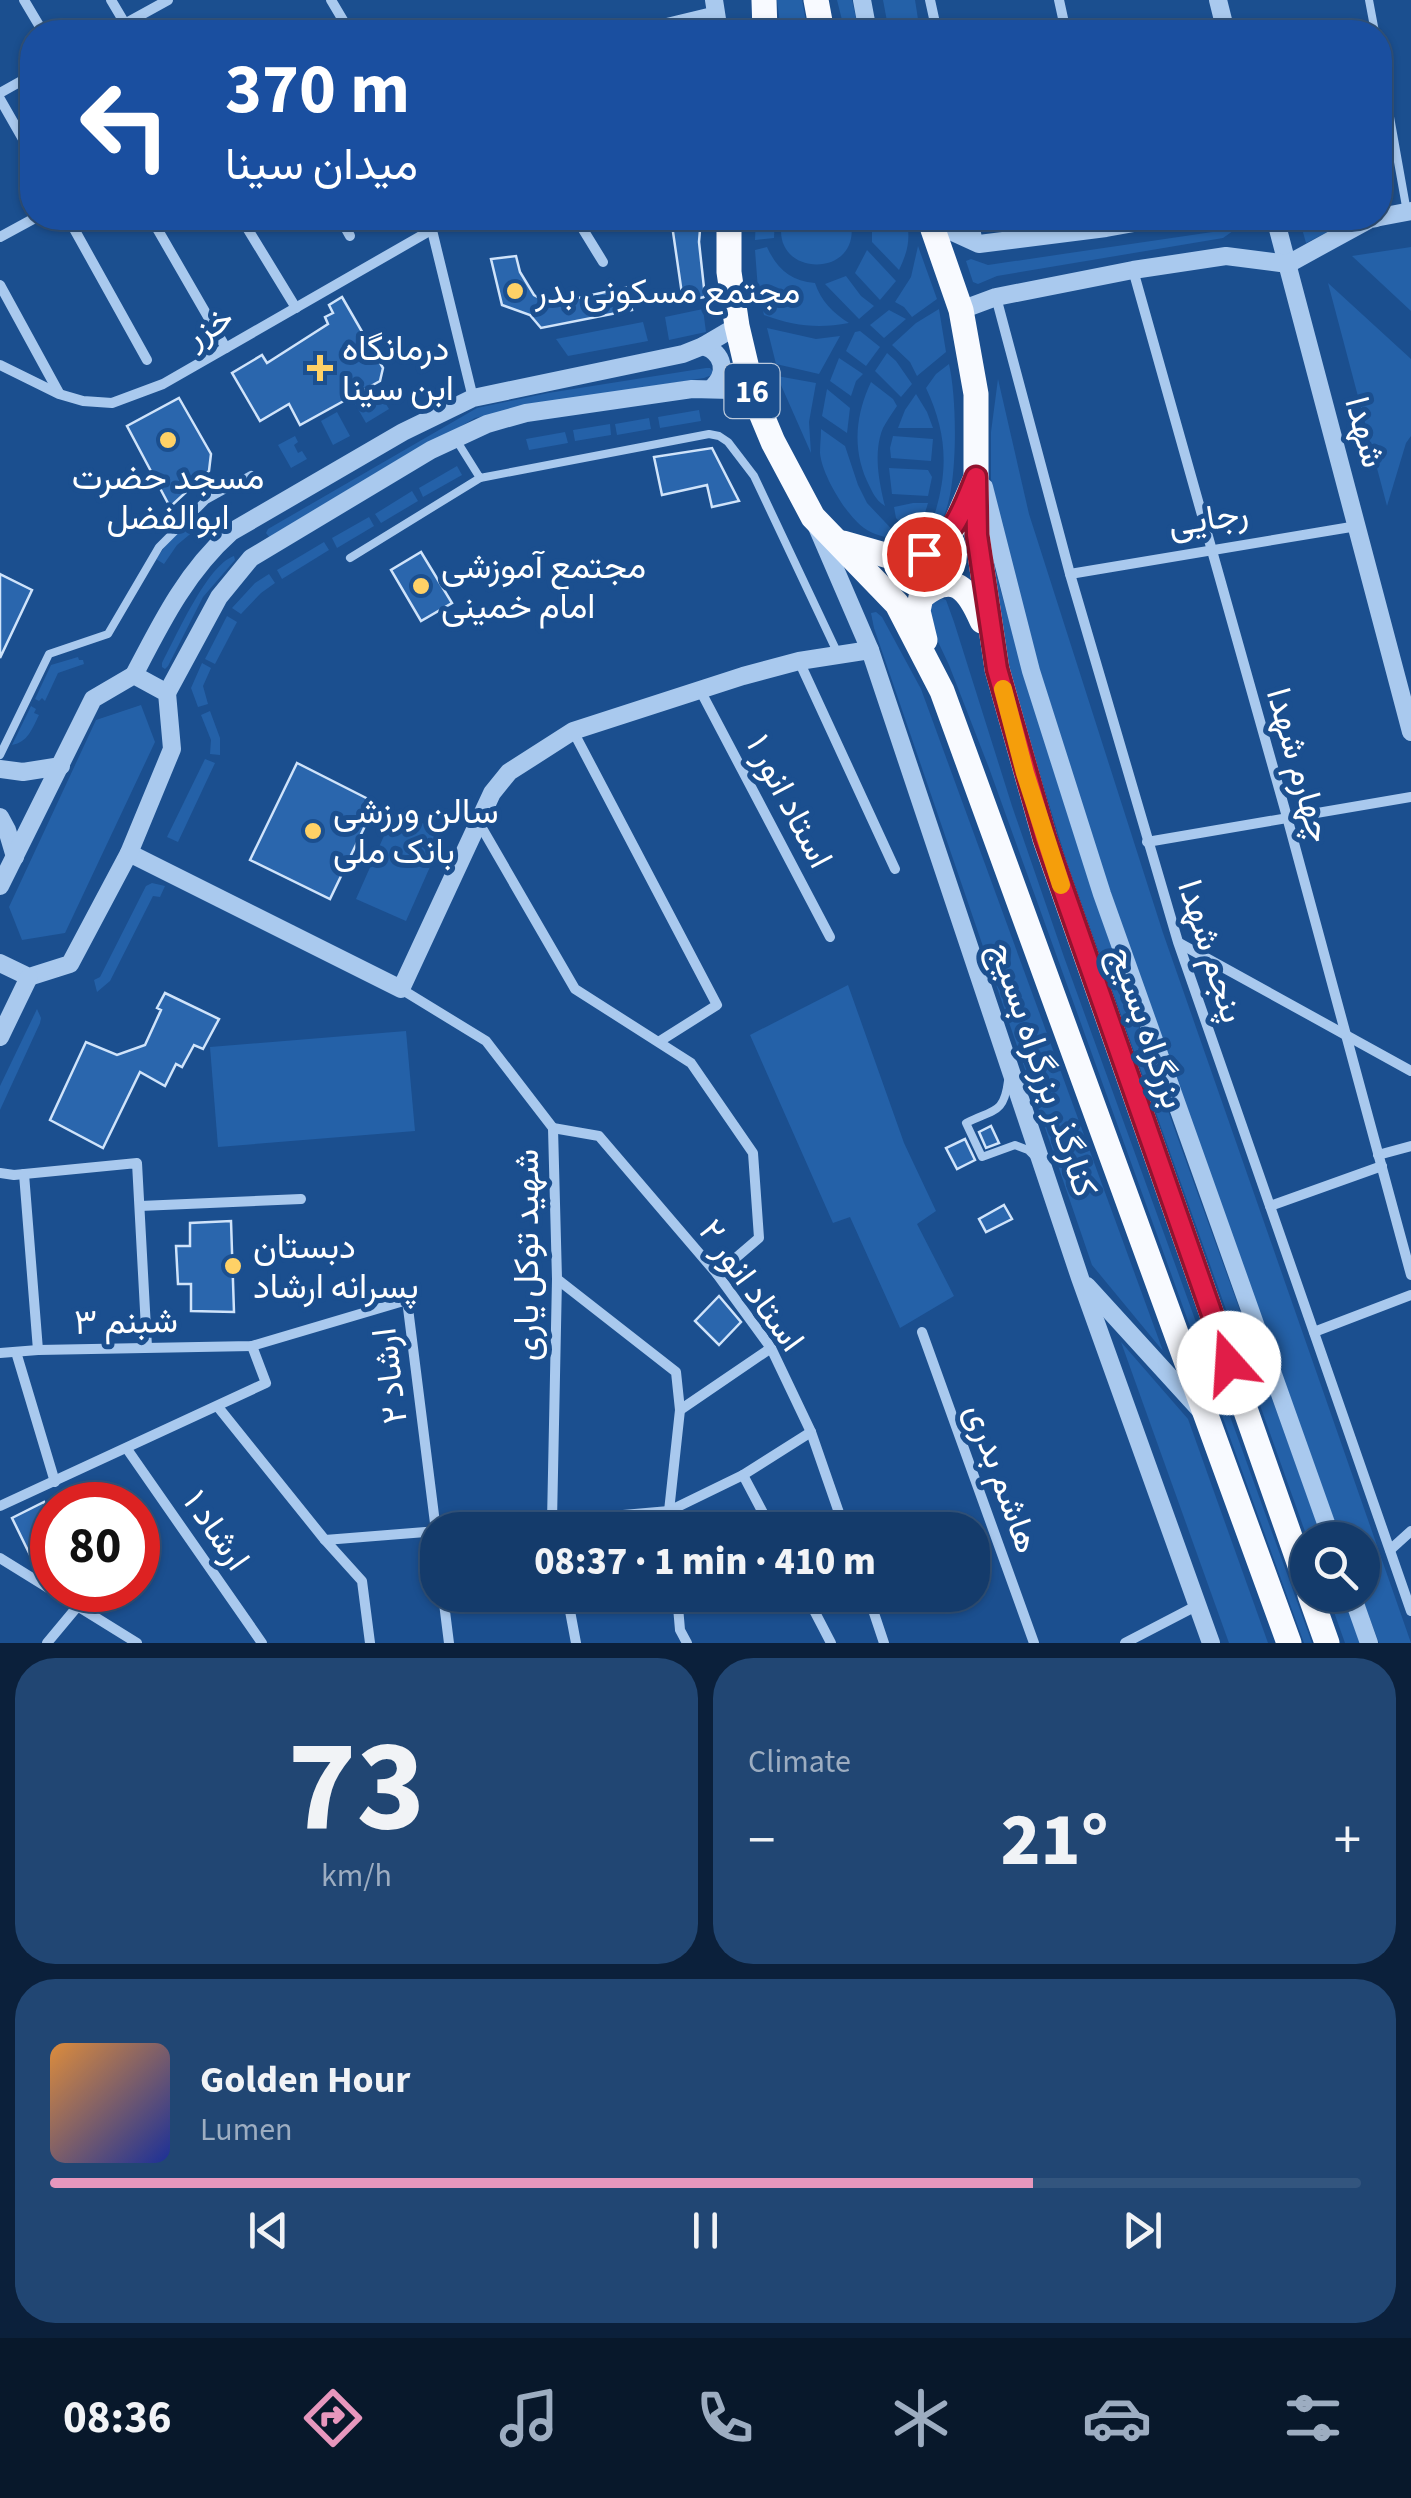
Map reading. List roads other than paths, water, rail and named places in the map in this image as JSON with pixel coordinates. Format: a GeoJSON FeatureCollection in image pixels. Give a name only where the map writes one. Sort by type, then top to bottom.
{"type":"FeatureCollection","features":[{"type":"Feature","properties":{"kind":"highway","name":"16"},"geometry":{"type":"LineString","coordinates":[[729,230],[729,272],[736,326],[753,394],[772,442],[813,517],[897,604],[942,691],[1289,1643]]}},
{"type":"Feature","properties":{"kind":"highway","name":"16"},"geometry":{"type":"LineString","coordinates":[[838,542],[899,559],[924,554],[942,543],[954,525],[976,467],[976,394],[961,310],[933,230]]}},
{"type":"Feature","properties":{"kind":"highway","name":"بزرگراه بسیج"},"geometry":{"type":"LineString","coordinates":[[976,467],[977,535],[997,669],[1045,838],[1290,1538]]}},
{"type":"Feature","properties":{"kind":"highway"},"geometry":{"type":"LineString","coordinates":[[942,691],[918,612],[921,597],[941,584],[962,588],[971,597],[997,669]]}},
{"type":"Feature","properties":{"kind":"highway","name":"بزرگراه بسیج"},"geometry":{"type":"LineString","coordinates":[[1316,1612],[1327,1643]]}},
{"type":"Feature","properties":{"kind":"street"},"geometry":{"type":"LineString","coordinates":[[139,20],[168,0]]}},
{"type":"Feature","properties":{"kind":"street"},"geometry":{"type":"LineString","coordinates":[[669,20],[715,6]]}},
{"type":"Feature","properties":{"kind":"street"},"geometry":{"type":"LineString","coordinates":[[0,96],[20,134]]}},
{"type":"Feature","properties":{"kind":"street"},"geometry":{"type":"LineString","coordinates":[[75,230],[147,360]]}},
{"type":"Feature","properties":{"kind":"street"},"geometry":{"type":"LineString","coordinates":[[158,230],[226,348]]}},
{"type":"Feature","properties":{"kind":"street"},"geometry":{"type":"LineString","coordinates":[[250,230],[296,308]]}},
{"type":"Feature","properties":{"kind":"street"},"geometry":{"type":"LineString","coordinates":[[347,230],[350,236]]}},
{"type":"Feature","properties":{"kind":"street","name":"خزر"},"geometry":{"type":"LineString","coordinates":[[0,365],[60,394],[112,403],[163,384],[421,230]]}},
{"type":"Feature","properties":{"kind":"street"},"geometry":{"type":"LineString","coordinates":[[432,230],[473,398]]}},
{"type":"Feature","properties":{"kind":"street"},"geometry":{"type":"LineString","coordinates":[[583,230],[603,262]]}},
{"type":"Feature","properties":{"kind":"street"},"geometry":{"type":"LineString","coordinates":[[950,230],[979,244],[1063,230]]}},
{"type":"Feature","properties":{"kind":"street"},"geometry":{"type":"LineString","coordinates":[[976,230],[979,244]]}},
{"type":"Feature","properties":{"kind":"street"},"geometry":{"type":"LineString","coordinates":[[1278,230],[1288,264]]}},
{"type":"Feature","properties":{"kind":"street"},"geometry":{"type":"LineString","coordinates":[[961,310],[996,298],[1133,270],[1226,256],[1288,264],[1351,230]]}},
{"type":"Feature","properties":{"kind":"street","name":"شهدا"},"geometry":{"type":"LineString","coordinates":[[1288,264],[1411,732]]}},
{"type":"Feature","properties":{"kind":"street","name":"چهارم شهدا"},"geometry":{"type":"LineString","coordinates":[[1133,270],[1411,1275]]}},
{"type":"Feature","properties":{"kind":"street"},"geometry":{"type":"LineString","coordinates":[[0,284],[60,394]]}},
{"type":"Feature","properties":{"kind":"street","name":"پنجم شهدا"},"geometry":{"type":"LineString","coordinates":[[996,298],[1070,574],[1178,942],[1411,1611]]}},
{"type":"Feature","properties":{"kind":"street"},"geometry":{"type":"LineString","coordinates":[[0,886],[93,699],[134,675],[171,604],[193,572],[231,532],[403,432],[473,398],[661,359],[703,346],[736,326]]}},
{"type":"Feature","properties":{"kind":"street"},"geometry":{"type":"LineString","coordinates":[[703,346],[714,350],[722,365],[721,378],[712,388]]}},
{"type":"Feature","properties":{"kind":"street"},"geometry":{"type":"LineString","coordinates":[[0,963],[29,977],[70,964],[129,853],[172,749],[167,694],[219,597],[251,558],[431,450],[487,424],[526,413],[660,392],[712,388],[753,394]]}},
{"type":"Feature","properties":{"kind":"street"},"geometry":{"type":"LineString","coordinates":[[976,467],[1031,671],[1102,894],[1326,1522]]}},
{"type":"Feature","properties":{"kind":"street","name":"کنارگذر بزرگراه بسیج"},"geometry":{"type":"LineString","coordinates":[[813,517],[870,650],[1080,1278],[1211,1643]]}},
{"type":"Feature","properties":{"kind":"street","name":"رجایی"},"geometry":{"type":"LineString","coordinates":[[1070,574],[1357,526]]}},
{"type":"Feature","properties":{"kind":"street"},"geometry":{"type":"LineString","coordinates":[[231,532],[251,558]]}},
{"type":"Feature","properties":{"kind":"street"},"geometry":{"type":"LineString","coordinates":[[129,853],[401,989],[492,793],[509,772],[573,731],[743,676],[800,661],[870,650]]}},
{"type":"Feature","properties":{"kind":"street"},"geometry":{"type":"LineString","coordinates":[[800,661],[895,869]]}},
{"type":"Feature","properties":{"kind":"street"},"geometry":{"type":"LineString","coordinates":[[134,675],[167,694]]}},
{"type":"Feature","properties":{"kind":"street","name":"استاد انور ۱"},"geometry":{"type":"LineString","coordinates":[[700,690],[830,937]]}},
{"type":"Feature","properties":{"kind":"street"},"geometry":{"type":"LineString","coordinates":[[573,731],[717,1005],[660,1041]]}},
{"type":"Feature","properties":{"kind":"street"},"geometry":{"type":"LineString","coordinates":[[0,769],[23,772],[61,766]]}},
{"type":"Feature","properties":{"kind":"street"},"geometry":{"type":"LineString","coordinates":[[1147,842],[1411,797]]}},
{"type":"Feature","properties":{"kind":"street"},"geometry":{"type":"LineString","coordinates":[[0,817],[15,857]]}},
{"type":"Feature","properties":{"kind":"street"},"geometry":{"type":"LineString","coordinates":[[480,823],[575,989],[691,1063],[753,1153],[759,1238],[717,1274]]}},
{"type":"Feature","properties":{"kind":"street"},"geometry":{"type":"LineString","coordinates":[[1178,942],[1411,1071]]}},
{"type":"Feature","properties":{"kind":"street"},"geometry":{"type":"LineString","coordinates":[[0,1037],[29,977]]}},
{"type":"Feature","properties":{"kind":"street","name":"شهید توکل یاری"},"geometry":{"type":"LineString","coordinates":[[401,989],[486,1041],[553,1128],[557,1278],[553,1512]]}},
{"type":"Feature","properties":{"kind":"street","name":"استاد انور ۲"},"geometry":{"type":"LineString","coordinates":[[553,1128],[598,1136],[717,1274],[771,1348],[811,1432],[839,1512]]}},
{"type":"Feature","properties":{"kind":"street"},"geometry":{"type":"LineString","coordinates":[[1270,1206],[1411,1146]]}},
{"type":"Feature","properties":{"kind":"street"},"geometry":{"type":"LineString","coordinates":[[0,1174],[137,1163],[147,1348]]}},
{"type":"Feature","properties":{"kind":"street"},"geometry":{"type":"LineString","coordinates":[[24,1174],[38,1350]]}},
{"type":"Feature","properties":{"kind":"street"},"geometry":{"type":"LineString","coordinates":[[140,1206],[300,1199]]}},
{"type":"Feature","properties":{"kind":"street"},"geometry":{"type":"LineString","coordinates":[[557,1278],[676,1372],[680,1410],[670,1511]]}},
{"type":"Feature","properties":{"kind":"street"},"geometry":{"type":"LineString","coordinates":[[1080,1278],[1206,1418]]}},
{"type":"Feature","properties":{"kind":"street"},"geometry":{"type":"LineString","coordinates":[[1314,1332],[1411,1295]]}},
{"type":"Feature","properties":{"kind":"street","name":"ارشاد ۲"},"geometry":{"type":"LineString","coordinates":[[252,1346],[407,1300],[434,1512]]}},
{"type":"Feature","properties":{"kind":"street","name":"هاشم بدری"},"geometry":{"type":"LineString","coordinates":[[922,1332],[1034,1643]]}},
{"type":"Feature","properties":{"kind":"street"},"geometry":{"type":"LineString","coordinates":[[16,1352],[55,1482],[266,1383],[252,1346]]}},
{"type":"Feature","properties":{"kind":"street","name":"شبنم ۳"},"geometry":{"type":"LineString","coordinates":[[0,1353],[252,1346]]}},
{"type":"Feature","properties":{"kind":"street"},"geometry":{"type":"LineString","coordinates":[[680,1410],[771,1348]]}},
{"type":"Feature","properties":{"kind":"street"},"geometry":{"type":"LineString","coordinates":[[218,1406],[324,1540],[362,1581],[370,1643]]}},
{"type":"Feature","properties":{"kind":"street"},"geometry":{"type":"LineString","coordinates":[[662,1512],[744,1475],[811,1432]]}},
{"type":"Feature","properties":{"kind":"street","name":"ارشاد ۱"},"geometry":{"type":"LineString","coordinates":[[127,1450],[262,1643]]}},
{"type":"Feature","properties":{"kind":"street"},"geometry":{"type":"LineString","coordinates":[[744,1475],[763,1512]]}},
{"type":"Feature","properties":{"kind":"street"},"geometry":{"type":"LineString","coordinates":[[0,1506],[30,1493]]}},
{"type":"Feature","properties":{"kind":"street"},"geometry":{"type":"LineString","coordinates":[[1390,1550],[1411,1530]]}},
{"type":"Feature","properties":{"kind":"street"},"geometry":{"type":"LineString","coordinates":[[324,1540],[420,1532]]}},
{"type":"Feature","properties":{"kind":"street"},"geometry":{"type":"LineString","coordinates":[[0,1558],[30,1577]]}},
{"type":"Feature","properties":{"kind":"street"},"geometry":{"type":"LineString","coordinates":[[1125,1643],[1198,1605]]}},
{"type":"Feature","properties":{"kind":"street"},"geometry":{"type":"LineString","coordinates":[[47,1643],[72,1612]]}},
{"type":"Feature","properties":{"kind":"street"},"geometry":{"type":"LineString","coordinates":[[87,1612],[136,1643]]}},
{"type":"Feature","properties":{"kind":"street"},"geometry":{"type":"LineString","coordinates":[[445,1612],[448,1643]]}},
{"type":"Feature","properties":{"kind":"street"},"geometry":{"type":"LineString","coordinates":[[570,1612],[576,1643]]}},
{"type":"Feature","properties":{"kind":"street"},"geometry":{"type":"LineString","coordinates":[[678,1612],[680,1630],[688,1643]]}},
{"type":"Feature","properties":{"kind":"street"},"geometry":{"type":"LineString","coordinates":[[815,1612],[831,1643]]}},
{"type":"Feature","properties":{"kind":"street"},"geometry":{"type":"LineString","coordinates":[[874,1612],[884,1643]]}},
{"type":"Feature","properties":{"kind":"street"},"geometry":{"type":"LineString","coordinates":[[1358,1612],[1369,1643]]}},
{"type":"Feature","properties":{"kind":"lane"},"geometry":{"type":"LineString","coordinates":[[1392,123],[1409,211]]}},
{"type":"Feature","properties":{"kind":"lane"},"geometry":{"type":"LineString","coordinates":[[350,558],[480,478],[709,434],[720,436],[754,476],[838,654]]}},
{"type":"Feature","properties":{"kind":"lane"},"geometry":{"type":"LineString","coordinates":[[455,438],[480,478]]}},
{"type":"Feature","properties":{"kind":"lane"},"geometry":{"type":"LineString","coordinates":[[0,755],[49,654],[108,634],[160,547],[206,500],[251,475]]}},
{"type":"Feature","properties":{"kind":"lane"},"geometry":{"type":"LineString","coordinates":[[1010,1072],[1006,1099],[1001,1106],[966,1122],[982,1158],[1015,1145],[1028,1150],[1043,1166]]}},
{"type":"Feature","properties":{"kind":"place","name":"مجتمع مسکونی بدر"},"geometry":{"type":"Point","coordinates":[515,291]}},
{"type":"Feature","properties":{"kind":"place","name":"درمانگاه ابن سینا"},"geometry":{"type":"Point","coordinates":[320,368]}},
{"type":"Feature","properties":{"kind":"place","name":"مسجد حضرت ابوالفضل"},"geometry":{"type":"Point","coordinates":[168,440]}},
{"type":"Feature","properties":{"kind":"place","name":"مجتمع آموزشی امام خمینی"},"geometry":{"type":"Point","coordinates":[421,586]}},
{"type":"Feature","properties":{"kind":"place","name":"سالن ورزشی بانک ملی"},"geometry":{"type":"Point","coordinates":[313,831]}},
{"type":"Feature","properties":{"kind":"place","name":"دبستان پسرانه ارشاد"},"geometry":{"type":"Point","coordinates":[233,1266]}}]}
